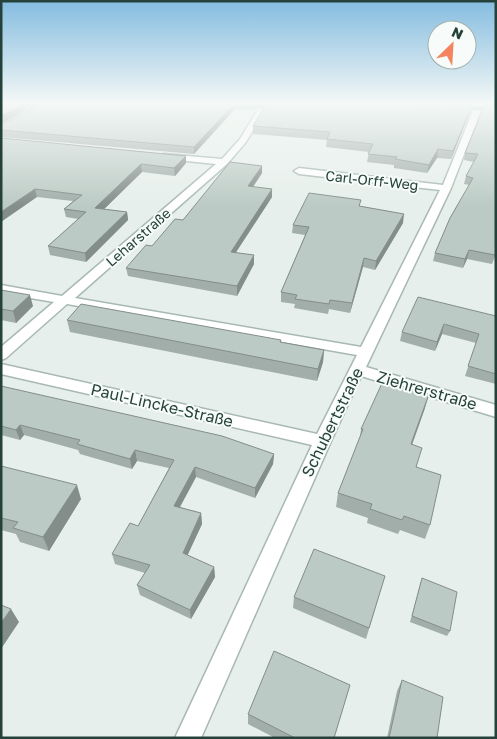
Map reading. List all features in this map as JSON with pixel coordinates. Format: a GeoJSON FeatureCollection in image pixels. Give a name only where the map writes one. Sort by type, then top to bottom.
{"type":"FeatureCollection","features":[{"type":"Feature","properties":{"kind":"street","name":"Leharstraße"},"geometry":{"type":"LineString","coordinates":[[1,355],[224,162],[245,137]]}},
{"type":"Feature","properties":{"kind":"street","name":"Schubertstraße"},"geometry":{"type":"LineString","coordinates":[[188,738],[322,441],[446,188],[466,137]]}},
{"type":"Feature","properties":{"kind":"street"},"geometry":{"type":"LineString","coordinates":[[155,154],[224,162]]}},
{"type":"Feature","properties":{"kind":"street","name":"Carl-Orff-Weg"},"geometry":{"type":"LineString","coordinates":[[299,172],[446,188]]}},
{"type":"Feature","properties":{"kind":"street"},"geometry":{"type":"LineString","coordinates":[[1,289],[366,352]]}},
{"type":"Feature","properties":{"kind":"street","name":"Paul-Lincke-Straße"},"geometry":{"type":"LineString","coordinates":[[1,369],[322,441]]}},
{"type":"Feature","properties":{"kind":"street","name":"Ziehrerstraße"},"geometry":{"type":"LineString","coordinates":[[357,370],[496,410]]}},
{"type":"Feature","properties":{"kind":"building"},"geometry":{"type":"Polygon","coordinates":[[[86,137],[203,137],[194,147],[86,137]]]}},
{"type":"Feature","properties":{"kind":"building"},"geometry":{"type":"Polygon","coordinates":[[[328,137],[459,137],[453,151],[438,149],[429,165],[395,159],[397,157],[368,154],[373,144],[327,139],[328,137]]]}},
{"type":"Feature","properties":{"kind":"building"},"geometry":{"type":"Polygon","coordinates":[[[471,137],[496,137],[495,255],[469,250],[465,259],[435,253],[450,218],[473,178],[466,176],[478,154],[465,153],[471,137]]]}},
{"type":"Feature","properties":{"kind":"building"},"geometry":{"type":"Polygon","coordinates":[[[1,138],[186,156],[174,168],[141,164],[95,208],[127,212],[85,253],[48,246],[86,212],[64,209],[82,195],[35,189],[1,212],[1,138]]]}},
{"type":"Feature","properties":{"kind":"building"},"geometry":{"type":"Polygon","coordinates":[[[230,162],[262,166],[248,186],[272,189],[231,252],[254,255],[237,286],[126,268],[146,245],[152,246],[175,219],[183,220],[230,162]]]}},
{"type":"Feature","properties":{"kind":"building"},"geometry":{"type":"Polygon","coordinates":[[[309,193],[361,200],[359,206],[404,214],[376,261],[364,258],[352,303],[330,300],[329,304],[295,299],[297,295],[281,292],[309,227],[293,225],[309,193]]]}},
{"type":"Feature","properties":{"kind":"building"},"geometry":{"type":"Polygon","coordinates":[[[1,290],[30,295],[13,311],[1,309],[1,290]]]}},
{"type":"Feature","properties":{"kind":"building"},"geometry":{"type":"Polygon","coordinates":[[[418,297],[496,316],[496,374],[468,366],[479,334],[444,324],[437,342],[402,332],[418,297]]]}},
{"type":"Feature","properties":{"kind":"building"},"geometry":{"type":"Polygon","coordinates":[[[81,304],[281,340],[280,342],[324,350],[318,369],[67,320],[81,304]]]}},
{"type":"Feature","properties":{"kind":"building"},"geometry":{"type":"Polygon","coordinates":[[[383,381],[429,394],[411,444],[422,448],[416,467],[441,475],[430,525],[404,516],[402,520],[370,509],[372,504],[338,493],[363,429],[361,429],[383,381]]]}},
{"type":"Feature","properties":{"kind":"building"},"geometry":{"type":"Polygon","coordinates":[[[1,386],[222,436],[274,454],[255,488],[195,467],[174,506],[201,513],[183,553],[214,567],[190,610],[137,585],[150,565],[112,554],[130,523],[138,526],[174,460],[135,450],[130,459],[77,444],[80,440],[20,425],[16,430],[1,426],[1,386]]]}},
{"type":"Feature","properties":{"kind":"building"},"geometry":{"type":"Polygon","coordinates":[[[1,466],[77,485],[43,537],[13,528],[18,522],[1,518],[1,466]]]}},
{"type":"Feature","properties":{"kind":"building"},"geometry":{"type":"Polygon","coordinates":[[[314,549],[385,576],[369,628],[294,597],[314,549]]]}},
{"type":"Feature","properties":{"kind":"building"},"geometry":{"type":"Polygon","coordinates":[[[422,578],[457,592],[450,631],[412,616],[422,578]]]}},
{"type":"Feature","properties":{"kind":"building"},"geometry":{"type":"Polygon","coordinates":[[[1,605],[11,609],[1,623],[1,605]]]}},
{"type":"Feature","properties":{"kind":"building"},"geometry":{"type":"Polygon","coordinates":[[[274,651],[350,685],[334,738],[295,738],[248,714],[274,651]]]}},
{"type":"Feature","properties":{"kind":"building"},"geometry":{"type":"Polygon","coordinates":[[[402,680],[443,697],[437,738],[389,738],[402,680]]]}}]}
